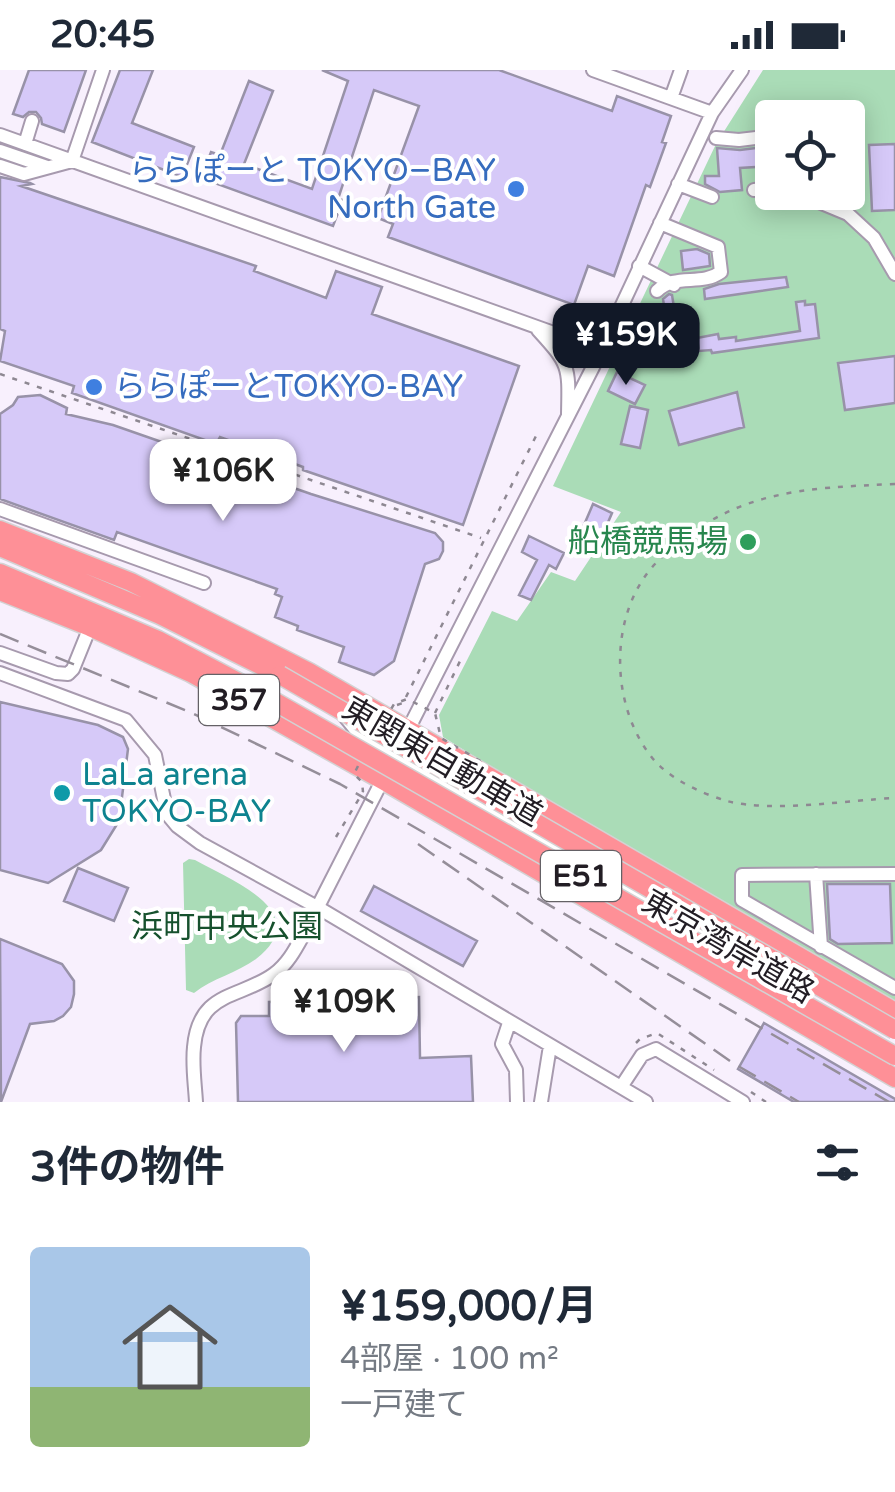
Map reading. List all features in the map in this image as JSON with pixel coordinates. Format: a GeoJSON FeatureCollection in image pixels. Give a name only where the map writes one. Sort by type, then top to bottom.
{"type":"FeatureCollection","features":[{"type":"Feature","properties":{"kind":"highway","name":"東京湾岸道路"},"geometry":{"type":"LineString","coordinates":[[0,530],[131,582],[274,654],[895,1012]]}},
{"type":"Feature","properties":{"kind":"highway","name":"東関東自動車道"},"geometry":{"type":"LineString","coordinates":[[0,547],[175,622],[280,676],[895,1030]]}},
{"type":"Feature","properties":{"kind":"highway","name":"東関東自動車道"},"geometry":{"type":"LineString","coordinates":[[0,573],[114,620],[236,681],[895,1056]]}},
{"type":"Feature","properties":{"kind":"highway","name":"東京湾岸道路"},"geometry":{"type":"LineString","coordinates":[[0,591],[191,673],[895,1078]]}},
{"type":"Feature","properties":{"kind":"street"},"geometry":{"type":"LineString","coordinates":[[72,161],[103,70]]}},
{"type":"Feature","properties":{"kind":"street"},"geometry":{"type":"LineString","coordinates":[[593,70],[624,75],[712,113]]}},
{"type":"Feature","properties":{"kind":"street"},"geometry":{"type":"LineString","coordinates":[[671,98],[681,70]]}},
{"type":"Feature","properties":{"kind":"street"},"geometry":{"type":"LineString","coordinates":[[196,1102],[194,1046],[200,1024],[225,995],[265,980],[282,968],[317,908],[568,417],[712,113],[742,70]]}},
{"type":"Feature","properties":{"kind":"street"},"geometry":{"type":"LineString","coordinates":[[24,144],[32,121]]}},
{"type":"Feature","properties":{"kind":"street"},"geometry":{"type":"LineString","coordinates":[[0,135],[601,350]]}},
{"type":"Feature","properties":{"kind":"street"},"geometry":{"type":"LineString","coordinates":[[716,138],[755,138]]}},
{"type":"Feature","properties":{"kind":"street"},"geometry":{"type":"LineString","coordinates":[[0,150],[50,168]]}},
{"type":"Feature","properties":{"kind":"street"},"geometry":{"type":"LineString","coordinates":[[0,166],[24,174],[72,161]]}},
{"type":"Feature","properties":{"kind":"street"},"geometry":{"type":"LineString","coordinates":[[678,184],[712,197]]}},
{"type":"Feature","properties":{"kind":"street"},"geometry":{"type":"LineString","coordinates":[[838,210],[874,238],[895,274]]}},
{"type":"Feature","properties":{"kind":"street"},"geometry":{"type":"LineString","coordinates":[[661,220],[714,242]]}},
{"type":"Feature","properties":{"kind":"street"},"geometry":{"type":"LineString","coordinates":[[661,220],[718,247],[721,272],[712,278],[676,278],[662,287]]}},
{"type":"Feature","properties":{"kind":"street"},"geometry":{"type":"LineString","coordinates":[[639,266],[662,287],[681,286]]}},
{"type":"Feature","properties":{"kind":"street"},"geometry":{"type":"LineString","coordinates":[[536,328],[568,370],[568,417]]}},
{"type":"Feature","properties":{"kind":"street"},"geometry":{"type":"LineString","coordinates":[[0,509],[204,583]]}},
{"type":"Feature","properties":{"kind":"street"},"geometry":{"type":"LineString","coordinates":[[0,652],[68,674],[90,627]]}},
{"type":"Feature","properties":{"kind":"street"},"geometry":{"type":"LineString","coordinates":[[274,654],[302,684],[334,702],[359,734],[765,973],[782,993],[792,1020]]}},
{"type":"Feature","properties":{"kind":"street"},"geometry":{"type":"LineString","coordinates":[[0,673],[126,720],[156,755],[168,814],[200,843],[646,1102]]}},
{"type":"Feature","properties":{"kind":"street"},"geometry":{"type":"LineString","coordinates":[[895,874],[742,874],[742,900],[895,988]]}},
{"type":"Feature","properties":{"kind":"street"},"geometry":{"type":"LineString","coordinates":[[816,874],[821,947]]}},
{"type":"Feature","properties":{"kind":"street"},"geometry":{"type":"LineString","coordinates":[[508,1022],[502,1044],[516,1070],[518,1102]]}},
{"type":"Feature","properties":{"kind":"street"},"geometry":{"type":"LineString","coordinates":[[541,1102],[550,1046]]}},
{"type":"Feature","properties":{"kind":"street"},"geometry":{"type":"LineString","coordinates":[[621,1087],[642,1055],[656,1050],[743,1102]]}},
{"type":"Feature","properties":{"kind":"path"},"geometry":{"type":"LineString","coordinates":[[0,374],[481,538]]}},
{"type":"Feature","properties":{"kind":"path"},"geometry":{"type":"LineString","coordinates":[[388,704],[402,703],[536,436]]}},
{"type":"Feature","properties":{"kind":"path"},"geometry":{"type":"LineString","coordinates":[[895,484],[801,488],[744,505],[714,520],[650,569],[627,613],[620,651],[624,695],[638,735],[650,756],[681,781],[731,802],[771,805],[895,798]]}},
{"type":"Feature","properties":{"kind":"path"},"geometry":{"type":"LineString","coordinates":[[407,699],[452,602]]}},
{"type":"Feature","properties":{"kind":"path"},"geometry":{"type":"LineString","coordinates":[[435,712],[462,657]]}},
{"type":"Feature","properties":{"kind":"path"},"geometry":{"type":"LineString","coordinates":[[336,837],[362,792]]}},
{"type":"Feature","properties":{"kind":"green space","name":"船橋競馬場"},"geometry":{"type":"Polygon","coordinates":[[[763,70],[895,70],[895,1006],[612,842],[443,737],[439,715],[492,611],[517,621],[551,572],[575,581],[621,512],[553,486],[716,144],[763,70]]]}},
{"type":"Feature","properties":{"kind":"green space","name":"浜町中央公園"},"geometry":{"type":"Polygon","coordinates":[[[189,859],[228,877],[261,899],[272,912],[277,927],[272,942],[256,959],[194,993],[186,990],[183,863],[189,859]]]}},
{"type":"Feature","properties":{"kind":"building"},"geometry":{"type":"Polygon","coordinates":[[[29,70],[86,70],[64,132],[42,124],[36,112],[23,117],[13,114],[29,70]]]}},
{"type":"Feature","properties":{"kind":"building"},"geometry":{"type":"Polygon","coordinates":[[[120,70],[153,70],[132,123],[194,147],[182,177],[92,142],[120,70]]]}},
{"type":"Feature","properties":{"kind":"building","name":"ららぽーと TOKYO−BAY North Gate"},"geometry":{"type":"Polygon","coordinates":[[[322,70],[499,70],[612,111],[617,96],[671,116],[662,142],[666,143],[650,187],[646,185],[614,276],[588,266],[574,305],[388,237],[393,224],[378,218],[419,106],[374,90],[338,199],[343,200],[333,226],[201,178],[211,152],[220,155],[249,81],[273,91],[244,164],[312,189],[348,81],[322,70]]]}},
{"type":"Feature","properties":{"kind":"building"},"geometry":{"type":"Polygon","coordinates":[[[895,144],[895,210],[872,211],[869,145],[895,144]]]}},
{"type":"Feature","properties":{"kind":"building"},"geometry":{"type":"Polygon","coordinates":[[[717,148],[755,148],[755,167],[740,168],[742,190],[720,192],[705,184],[705,176],[719,176],[717,148]]]}},
{"type":"Feature","properties":{"kind":"building"},"geometry":{"type":"Polygon","coordinates":[[[0,177],[30,183],[21,186],[256,266],[254,271],[326,298],[336,271],[382,287],[372,314],[519,366],[463,525],[220,437],[216,444],[72,393],[74,386],[0,361],[5,331],[0,329],[0,177]]]}},
{"type":"Feature","properties":{"kind":"building"},"geometry":{"type":"Polygon","coordinates":[[[697,249],[709,254],[710,266],[683,270],[681,251],[697,249]]]}},
{"type":"Feature","properties":{"kind":"building"},"geometry":{"type":"Polygon","coordinates":[[[786,277],[788,287],[705,299],[704,289],[719,284],[786,277]]]}},
{"type":"Feature","properties":{"kind":"building"},"geometry":{"type":"Polygon","coordinates":[[[669,294],[680,344],[670,345],[663,299],[669,294]]]}},
{"type":"Feature","properties":{"kind":"building"},"geometry":{"type":"Polygon","coordinates":[[[805,301],[805,305],[815,304],[819,338],[712,353],[699,351],[697,338],[718,334],[719,339],[736,337],[736,341],[800,331],[796,302],[805,301]]]}},
{"type":"Feature","properties":{"kind":"building"},"geometry":{"type":"Polygon","coordinates":[[[630,336],[659,350],[651,366],[622,353],[630,336]]]}},
{"type":"Feature","properties":{"kind":"building"},"geometry":{"type":"Polygon","coordinates":[[[895,356],[895,403],[845,410],[838,363],[895,356]]]}},
{"type":"Feature","properties":{"kind":"building"},"geometry":{"type":"Polygon","coordinates":[[[617,372],[645,385],[635,404],[608,391],[617,372]]]}},
{"type":"Feature","properties":{"kind":"building"},"geometry":{"type":"Polygon","coordinates":[[[737,392],[744,427],[679,445],[669,411],[737,392]]]}},
{"type":"Feature","properties":{"kind":"building"},"geometry":{"type":"Polygon","coordinates":[[[40,395],[67,408],[66,414],[113,425],[435,533],[443,542],[443,551],[439,559],[425,564],[394,661],[374,675],[339,662],[344,647],[297,630],[298,626],[275,617],[282,597],[275,594],[277,589],[117,532],[114,540],[0,499],[0,414],[18,397],[40,395]]]}},
{"type":"Feature","properties":{"kind":"building"},"geometry":{"type":"Polygon","coordinates":[[[630,406],[648,410],[640,448],[621,444],[630,406]]]}},
{"type":"Feature","properties":{"kind":"building"},"geometry":{"type":"Polygon","coordinates":[[[593,504],[612,513],[603,534],[584,525],[593,504]]]}},
{"type":"Feature","properties":{"kind":"building"},"geometry":{"type":"Polygon","coordinates":[[[529,536],[564,553],[556,569],[549,565],[531,600],[519,595],[537,560],[522,552],[529,536]]]}},
{"type":"Feature","properties":{"kind":"building","name":"LaLa arena TOKYO-BAY"},"geometry":{"type":"Polygon","coordinates":[[[0,702],[98,725],[123,737],[128,749],[119,821],[101,850],[48,883],[0,870],[0,702]]]}},
{"type":"Feature","properties":{"kind":"building"},"geometry":{"type":"Polygon","coordinates":[[[78,868],[128,888],[114,921],[64,901],[78,868]]]}},
{"type":"Feature","properties":{"kind":"building"},"geometry":{"type":"Polygon","coordinates":[[[827,884],[890,884],[892,943],[838,944],[830,939],[827,884]]]}},
{"type":"Feature","properties":{"kind":"building"},"geometry":{"type":"Polygon","coordinates":[[[374,886],[477,941],[463,966],[361,911],[374,886]]]}},
{"type":"Feature","properties":{"kind":"building"},"geometry":{"type":"Polygon","coordinates":[[[0,939],[62,964],[74,981],[71,1007],[63,1016],[30,1024],[1,1102],[0,939]]]}},
{"type":"Feature","properties":{"kind":"building"},"geometry":{"type":"Polygon","coordinates":[[[419,997],[420,1058],[471,1056],[473,1102],[238,1102],[236,1023],[241,1016],[269,1016],[269,1002],[419,997]]]}},
{"type":"Feature","properties":{"kind":"building"},"geometry":{"type":"Polygon","coordinates":[[[764,1023],[895,1102],[794,1102],[738,1069],[764,1023]]]}},
{"type":"Feature","properties":{"kind":"railway"},"geometry":{"type":"LineString","coordinates":[[0,634],[192,713],[340,784],[889,1102]]}},
{"type":"Feature","properties":{"kind":"railway"},"geometry":{"type":"LineString","coordinates":[[418,844],[733,1063],[799,1102]]}},
{"type":"Feature","properties":{"kind":"place","name":"ららぽーと TOKYO−BAY North Gate"},"geometry":{"type":"Point","coordinates":[516,189]}},
{"type":"Feature","properties":{"kind":"place","name":"ららぽーとTOKYO-BAY"},"geometry":{"type":"Point","coordinates":[94,387]}},
{"type":"Feature","properties":{"kind":"place","name":"船橋競馬場"},"geometry":{"type":"Point","coordinates":[748,542]}},
{"type":"Feature","properties":{"kind":"place","name":"LaLa arena TOKYO-BAY"},"geometry":{"type":"Point","coordinates":[62,793]}}]}
